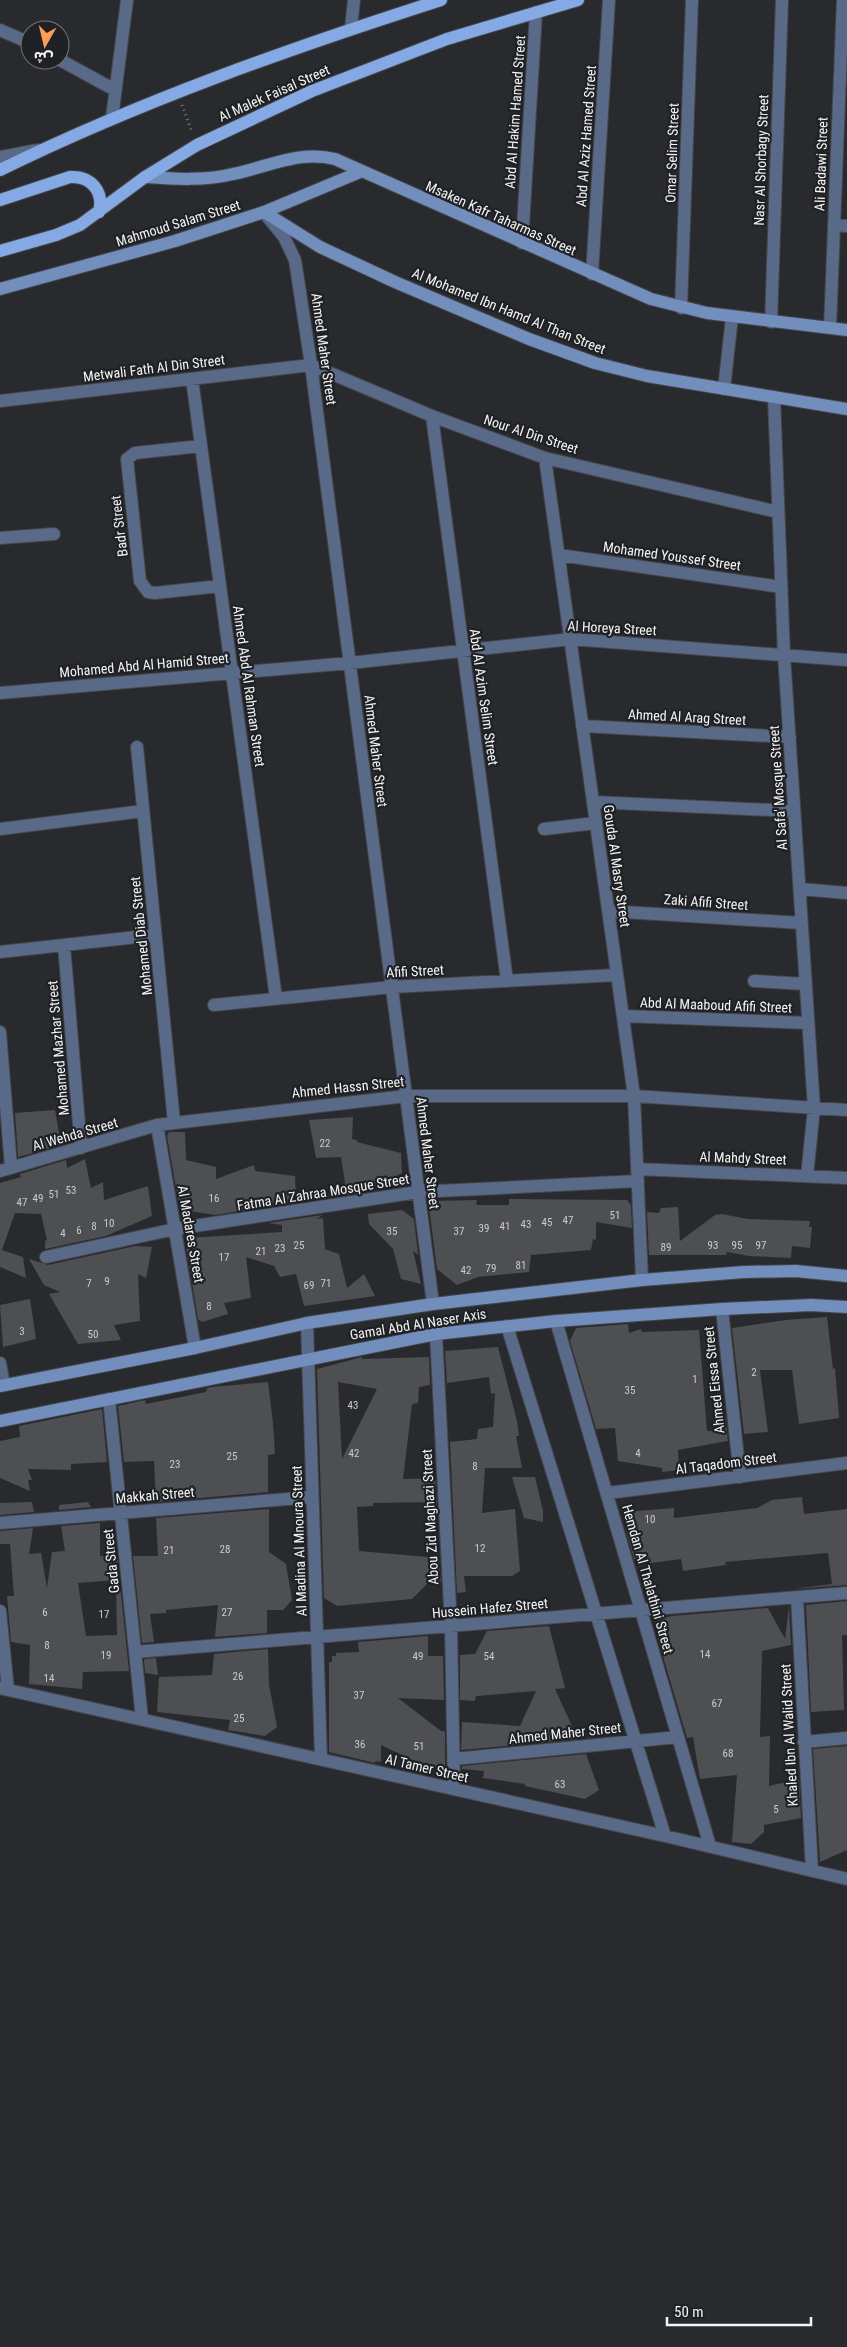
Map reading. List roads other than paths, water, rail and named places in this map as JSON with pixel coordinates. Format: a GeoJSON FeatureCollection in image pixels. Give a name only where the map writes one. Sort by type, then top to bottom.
{"type":"FeatureCollection","features":[{"type":"Feature","properties":{"kind":"main road"},"geometry":{"type":"LineString","coordinates":[[0,170],[112,118],[351,28],[441,0]]}},
{"type":"Feature","properties":{"kind":"main road","name":"Al Malek Faisal Street"},"geometry":{"type":"LineString","coordinates":[[0,251],[56,235],[80,225],[145,177],[197,145],[312,91],[379,63],[447,39],[578,0]]}},
{"type":"Feature","properties":{"kind":"main road"},"geometry":{"type":"LineString","coordinates":[[0,200],[70,177],[78,177],[92,183],[97,189],[100,196],[99,212]]}},
{"type":"Feature","properties":{"kind":"street"},"geometry":{"type":"LineString","coordinates":[[112,118],[127,0]]}},
{"type":"Feature","properties":{"kind":"street"},"geometry":{"type":"LineString","coordinates":[[351,28],[354,0]]}},
{"type":"Feature","properties":{"kind":"street","name":"Abd Al Aziz Hamed Street"},"geometry":{"type":"LineString","coordinates":[[592,274],[609,0]]}},
{"type":"Feature","properties":{"kind":"street","name":"Omar Selim Street"},"geometry":{"type":"LineString","coordinates":[[681,308],[692,0]]}},
{"type":"Feature","properties":{"kind":"street","name":"Nasr Al Shorbagy Street"},"geometry":{"type":"LineString","coordinates":[[771,322],[782,0]]}},
{"type":"Feature","properties":{"kind":"street","name":"Ali Badawi Street"},"geometry":{"type":"LineString","coordinates":[[830,328],[834,225],[842,137],[843,0]]}},
{"type":"Feature","properties":{"kind":"street","name":"Abd Al Hakim Hamed Street"},"geometry":{"type":"LineString","coordinates":[[522,243],[536,12]]}},
{"type":"Feature","properties":{"kind":"street"},"geometry":{"type":"LineString","coordinates":[[0,30],[20,39]]}},
{"type":"Feature","properties":{"kind":"street"},"geometry":{"type":"LineString","coordinates":[[70,65],[115,90]]}},
{"type":"Feature","properties":{"kind":"street"},"geometry":{"type":"LineString","coordinates":[[0,157],[41,150]]}},
{"type":"Feature","properties":{"kind":"street","name":"Msaken Kafr Taharmas Street"},"geometry":{"type":"LineString","coordinates":[[145,177],[183,180],[232,174],[300,156],[311,155],[335,159],[360,172],[651,299],[681,308],[732,317],[847,330]]}},
{"type":"Feature","properties":{"kind":"street","name":"Mahmoud Salam Street"},"geometry":{"type":"LineString","coordinates":[[0,289],[175,242],[264,212],[360,172]]}},
{"type":"Feature","properties":{"kind":"street","name":"Ahmed Maher Street"},"geometry":{"type":"LineString","coordinates":[[264,212],[284,236],[296,260],[433,1304]]}},
{"type":"Feature","properties":{"kind":"street","name":"Al Mohamed Ibn Hamd Al Than Street"},"geometry":{"type":"LineString","coordinates":[[264,212],[337,255],[395,282],[529,338],[595,363],[647,376],[847,408]]}},
{"type":"Feature","properties":{"kind":"street"},"geometry":{"type":"LineString","coordinates":[[834,225],[847,226]]}},
{"type":"Feature","properties":{"kind":"street"},"geometry":{"type":"LineString","coordinates":[[724,389],[732,317]]}},
{"type":"Feature","properties":{"kind":"street","name":"Metwali Fath Al Din Street"},"geometry":{"type":"LineString","coordinates":[[0,401],[311,365]]}},
{"type":"Feature","properties":{"kind":"street","name":"Nour Al Din Street"},"geometry":{"type":"LineString","coordinates":[[311,365],[432,416],[545,458],[778,512]]}},
{"type":"Feature","properties":{"kind":"street","name":"Ahmed Abd Al Rahman Street"},"geometry":{"type":"LineString","coordinates":[[192,379],[276,998]]}},
{"type":"Feature","properties":{"kind":"street","name":"Al Safa' Mosque Street"},"geometry":{"type":"LineString","coordinates":[[774,397],[784,655],[814,1108],[806,1176]]}},
{"type":"Feature","properties":{"kind":"street","name":"Abd Al Azim Selim Street"},"geometry":{"type":"LineString","coordinates":[[432,416],[507,981]]}},
{"type":"Feature","properties":{"kind":"street","name":"Badr Street"},"geometry":{"type":"LineString","coordinates":[[201,446],[135,453],[127,459],[140,581],[148,592],[154,594],[220,586]]}},
{"type":"Feature","properties":{"kind":"street","name":"Gouda Al Masry Street"},"geometry":{"type":"LineString","coordinates":[[545,458],[634,1096],[642,1280]]}},
{"type":"Feature","properties":{"kind":"street"},"geometry":{"type":"LineString","coordinates":[[0,538],[54,534]]}},
{"type":"Feature","properties":{"kind":"street","name":"Mohamed Youssef Street"},"geometry":{"type":"LineString","coordinates":[[559,555],[781,587]]}},
{"type":"Feature","properties":{"kind":"street","name":"Al Horeya Street"},"geometry":{"type":"LineString","coordinates":[[350,663],[571,639],[847,660]]}},
{"type":"Feature","properties":{"kind":"street","name":"Mohamed Abd Al Hamid Street"},"geometry":{"type":"LineString","coordinates":[[0,693],[350,663]]}},
{"type":"Feature","properties":{"kind":"street","name":"Ahmed Al Arag Street"},"geometry":{"type":"LineString","coordinates":[[582,726],[790,737]]}},
{"type":"Feature","properties":{"kind":"street","name":"Mohamed Diab Street"},"geometry":{"type":"LineString","coordinates":[[137,747],[174,1122]]}},
{"type":"Feature","properties":{"kind":"street"},"geometry":{"type":"LineString","coordinates":[[593,802],[794,811]]}},
{"type":"Feature","properties":{"kind":"street"},"geometry":{"type":"LineString","coordinates":[[0,829],[143,811]]}},
{"type":"Feature","properties":{"kind":"street"},"geometry":{"type":"LineString","coordinates":[[544,829],[596,823]]}},
{"type":"Feature","properties":{"kind":"street"},"geometry":{"type":"LineString","coordinates":[[800,889],[847,893]]}},
{"type":"Feature","properties":{"kind":"street","name":"Zaki Afifi Street"},"geometry":{"type":"LineString","coordinates":[[608,911],[802,923]]}},
{"type":"Feature","properties":{"kind":"street"},"geometry":{"type":"LineString","coordinates":[[0,952],[156,935]]}},
{"type":"Feature","properties":{"kind":"street","name":"Mohamed Mazhar Street"},"geometry":{"type":"LineString","coordinates":[[64,945],[81,1148]]}},
{"type":"Feature","properties":{"kind":"street","name":"Afifi Street"},"geometry":{"type":"LineString","coordinates":[[214,1005],[392,986],[617,975]]}},
{"type":"Feature","properties":{"kind":"street"},"geometry":{"type":"LineString","coordinates":[[754,982],[805,984]]}},
{"type":"Feature","properties":{"kind":"street","name":"Abd Al Maaboud Afifi Street"},"geometry":{"type":"LineString","coordinates":[[623,1016],[808,1024]]}},
{"type":"Feature","properties":{"kind":"street"},"geometry":{"type":"LineString","coordinates":[[0,1032],[6,1169]]}},
{"type":"Feature","properties":{"kind":"street","name":"Ahmed Hassn Street"},"geometry":{"type":"LineString","coordinates":[[157,1125],[406,1096],[634,1096],[847,1110]]}},
{"type":"Feature","properties":{"kind":"street","name":"Al Wehda Street"},"geometry":{"type":"LineString","coordinates":[[6,1169],[157,1125]]}},
{"type":"Feature","properties":{"kind":"street","name":"Al Madares Street"},"geometry":{"type":"LineString","coordinates":[[157,1125],[195,1348]]}},
{"type":"Feature","properties":{"kind":"street","name":"Fatma Al Zahraa Mosque Street"},"geometry":{"type":"LineString","coordinates":[[46,1257],[175,1230],[418,1192],[638,1175]]}},
{"type":"Feature","properties":{"kind":"street","name":"Al Mahdy Street"},"geometry":{"type":"LineString","coordinates":[[638,1175],[847,1178]]}},
{"type":"Feature","properties":{"kind":"street","name":"Gamal Abd Al Naser Axis"},"geometry":{"type":"LineString","coordinates":[[2,1385],[195,1348],[306,1323],[433,1304],[642,1280],[744,1272],[796,1271],[847,1276]]}},
{"type":"Feature","properties":{"kind":"street","name":"Gamal Abd Al Naser Axis"},"geometry":{"type":"LineString","coordinates":[[0,1421],[436,1334],[556,1321],[722,1309],[811,1305],[847,1307]]}},
{"type":"Feature","properties":{"kind":"street","name":"Ahmed Eissa Street"},"geometry":{"type":"LineString","coordinates":[[722,1309],[740,1477]]}},
{"type":"Feature","properties":{"kind":"street","name":"Hemdan Al Thalathini Street"},"geometry":{"type":"LineString","coordinates":[[556,1321],[710,1846]]}},
{"type":"Feature","properties":{"kind":"street","name":"Al Madina Al Mnoura Street"},"geometry":{"type":"LineString","coordinates":[[306,1323],[320,1759]]}},
{"type":"Feature","properties":{"kind":"street"},"geometry":{"type":"LineString","coordinates":[[507,1326],[664,1836]]}},
{"type":"Feature","properties":{"kind":"street","name":"Abou Zid Maghazi Street"},"geometry":{"type":"LineString","coordinates":[[436,1334],[451,1626],[454,1789]]}},
{"type":"Feature","properties":{"kind":"street"},"geometry":{"type":"LineString","coordinates":[[0,1363],[2,1385]]}},
{"type":"Feature","properties":{"kind":"street","name":"Gada Street"},"geometry":{"type":"LineString","coordinates":[[108,1399],[142,1719]]}},
{"type":"Feature","properties":{"kind":"street","name":"Al Taqadom Street"},"geometry":{"type":"LineString","coordinates":[[608,1493],[847,1463]]}},
{"type":"Feature","properties":{"kind":"street","name":"Makkah Street"},"geometry":{"type":"LineString","coordinates":[[0,1523],[312,1498]]}},
{"type":"Feature","properties":{"kind":"street","name":"Hussein Hafez Street"},"geometry":{"type":"LineString","coordinates":[[135,1652],[847,1593]]}},
{"type":"Feature","properties":{"kind":"street","name":"Khaled Ibn Al Walid Street"},"geometry":{"type":"LineString","coordinates":[[797,1598],[812,1870]]}},
{"type":"Feature","properties":{"kind":"street"},"geometry":{"type":"LineString","coordinates":[[0,1610],[4,1689]]}},
{"type":"Feature","properties":{"kind":"street","name":"Al Tamer Street"},"geometry":{"type":"LineString","coordinates":[[4,1689],[710,1846],[847,1879]]}},
{"type":"Feature","properties":{"kind":"street","name":"Ahmed Maher Street"},"geometry":{"type":"LineString","coordinates":[[454,1759],[678,1737]]}},
{"type":"Feature","properties":{"kind":"street"},"geometry":{"type":"LineString","coordinates":[[804,1742],[847,1738]]}}]}
